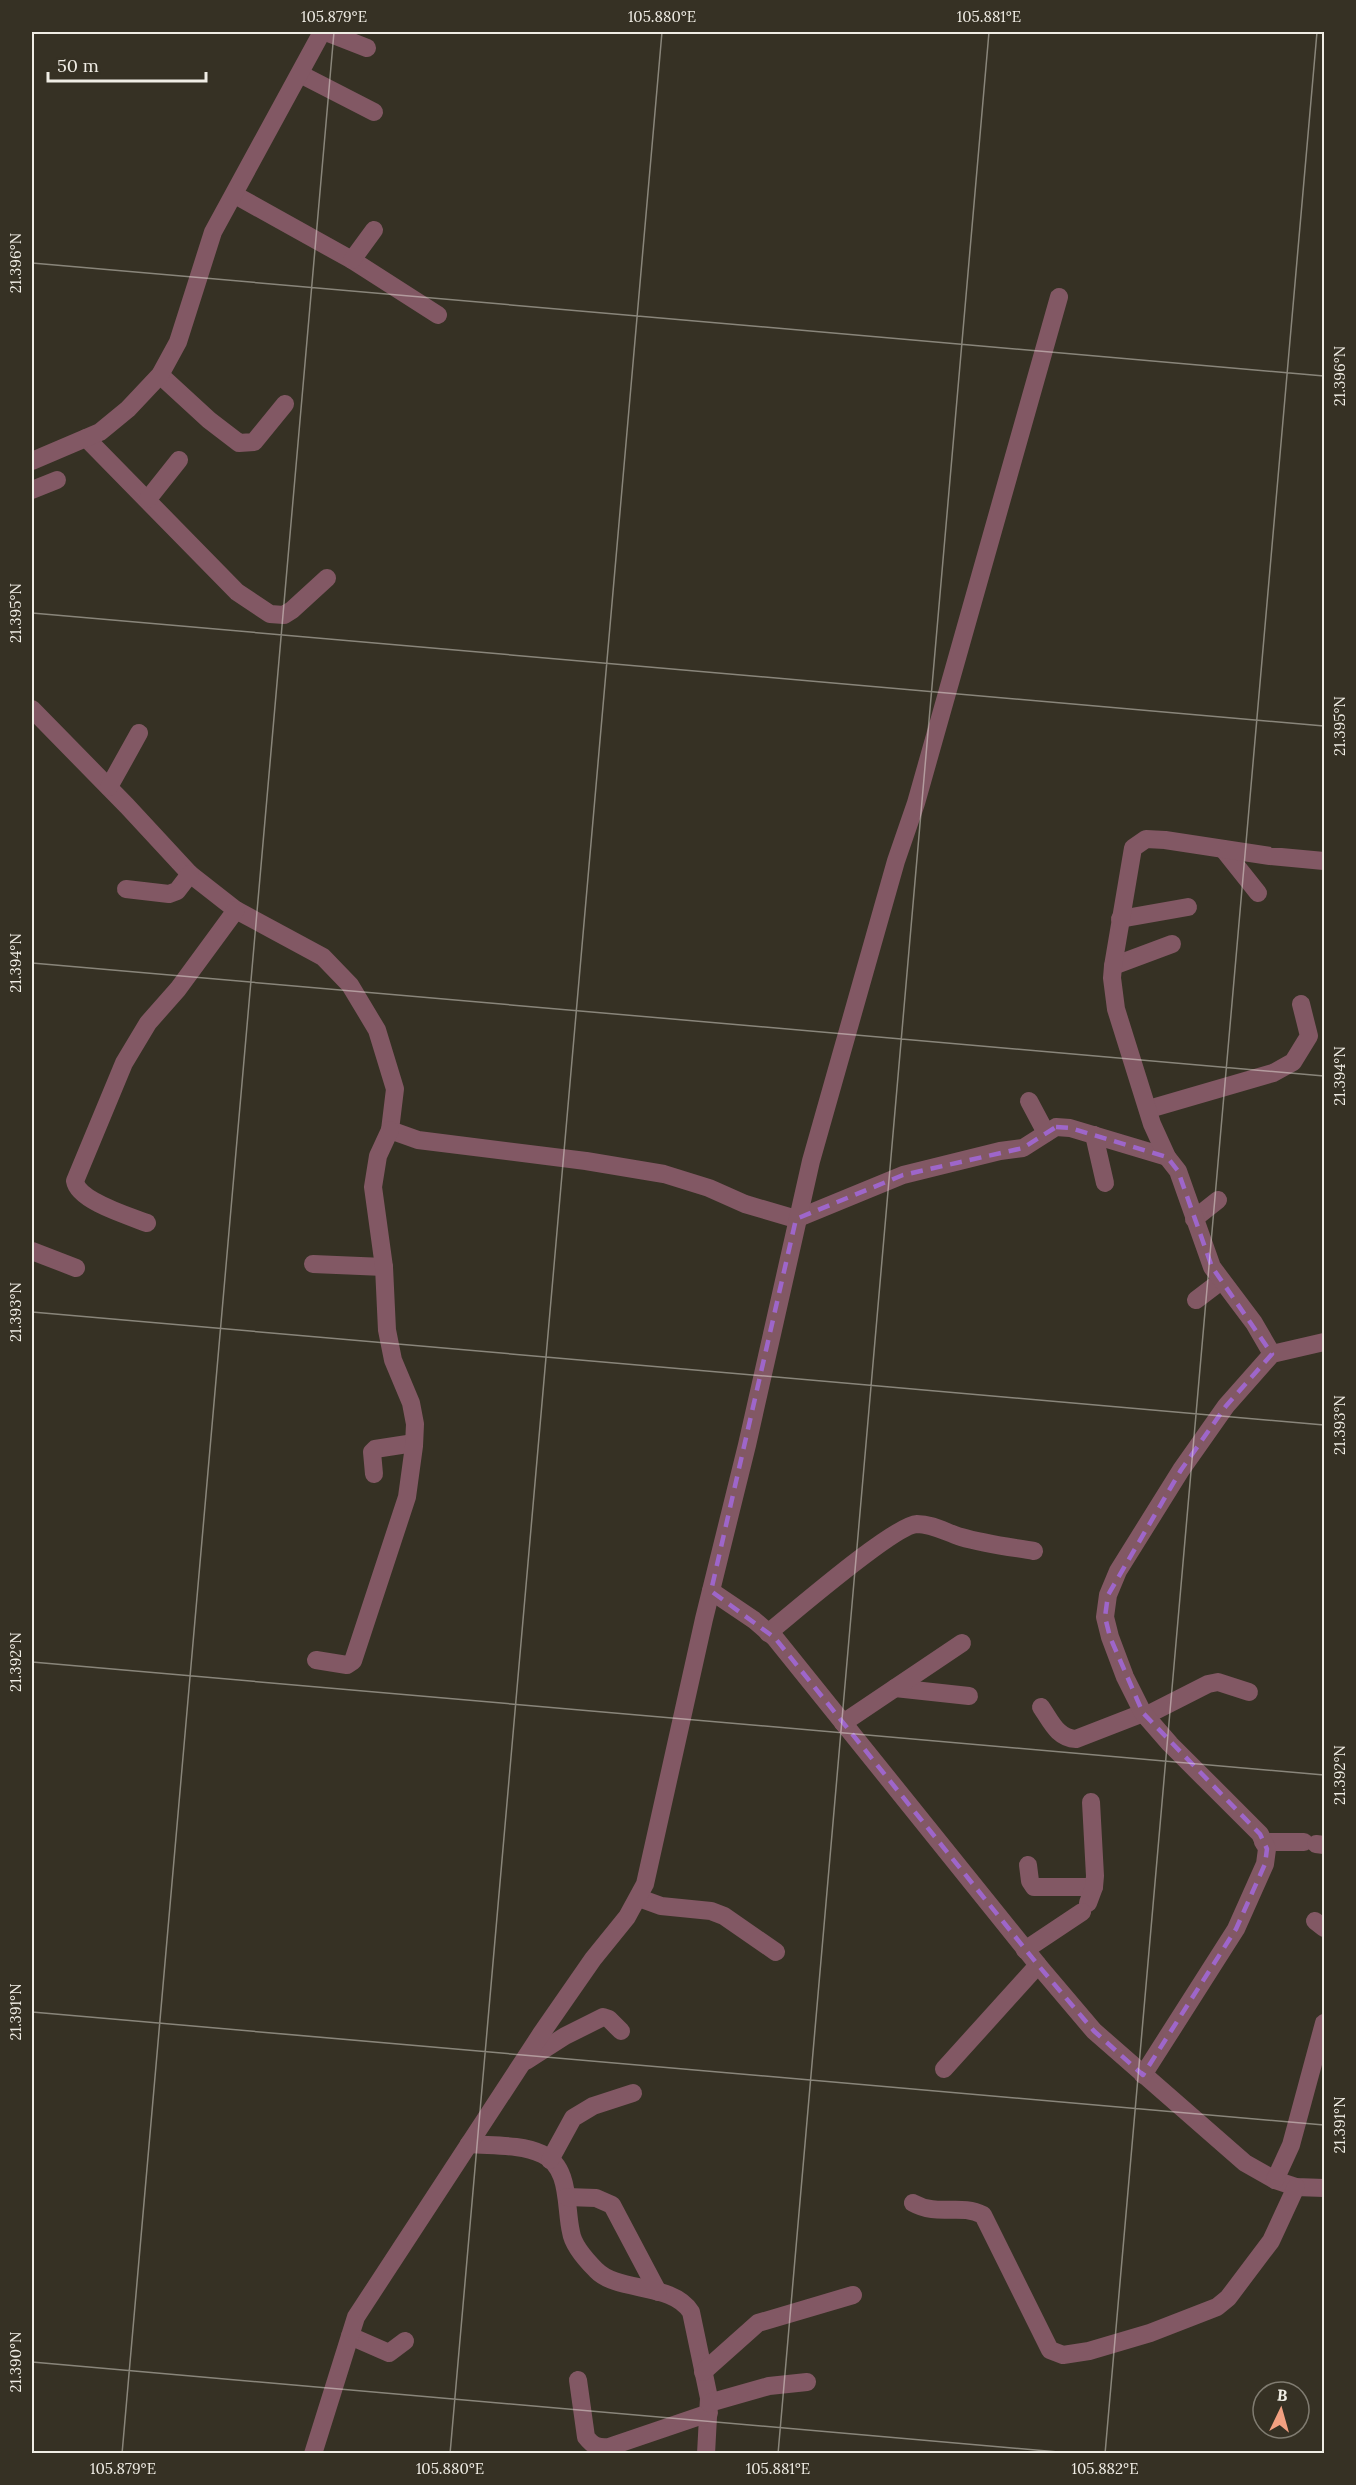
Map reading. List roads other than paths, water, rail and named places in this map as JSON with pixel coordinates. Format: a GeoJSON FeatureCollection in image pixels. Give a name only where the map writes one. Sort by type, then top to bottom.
{"type":"FeatureCollection","features":[{"type":"Feature","properties":{"kind":"street"},"geometry":{"type":"LineString","coordinates":[[32,461],[100,432],[128,409],[160,375],[178,342],[213,232],[324,32],[367,48]]}},
{"type":"Feature","properties":{"kind":"street"},"geometry":{"type":"LineString","coordinates":[[300,74],[374,112]]}},
{"type":"Feature","properties":{"kind":"street"},"geometry":{"type":"LineString","coordinates":[[235,195],[352,260],[438,315]]}},
{"type":"Feature","properties":{"kind":"street"},"geometry":{"type":"LineString","coordinates":[[352,260],[374,230]]}},
{"type":"Feature","properties":{"kind":"street"},"geometry":{"type":"LineString","coordinates":[[313,2454],[350,2336],[362,2307],[521,2064],[593,1959],[627,1917],[639,1898],[653,1850],[711,1592],[747,1445],[796,1219],[859,989],[896,861],[920,792],[1028,399],[1059,297]]}},
{"type":"Feature","properties":{"kind":"street"},"geometry":{"type":"LineString","coordinates":[[160,375],[224,433],[239,443],[254,442],[285,404]]}},
{"type":"Feature","properties":{"kind":"street"},"geometry":{"type":"LineString","coordinates":[[86,438],[237,592],[270,614],[284,615],[292,610],[327,578]]}},
{"type":"Feature","properties":{"kind":"street"},"geometry":{"type":"LineString","coordinates":[[148,500],[179,459]]}},
{"type":"Feature","properties":{"kind":"street"},"geometry":{"type":"LineString","coordinates":[[32,490],[57,480]]}},
{"type":"Feature","properties":{"kind":"street"},"geometry":{"type":"LineString","coordinates":[[32,709],[109,787],[189,874],[236,910],[323,957],[350,986],[377,1030],[395,1089],[390,1130],[378,1155],[373,1186],[384,1267],[387,1330],[393,1360],[411,1403],[415,1424],[414,1443],[406,1497],[353,1661],[347,1665],[339,1665],[316,1660]]}},
{"type":"Feature","properties":{"kind":"street"},"geometry":{"type":"LineString","coordinates":[[109,787],[139,733]]}},
{"type":"Feature","properties":{"kind":"street"},"geometry":{"type":"LineString","coordinates":[[1272,1354],[1254,1323],[1212,1267],[1178,1171],[1167,1157],[1152,1124],[1116,1009],[1112,978],[1113,966],[1133,848],[1138,842],[1146,839],[1165,840],[1324,861]]}},
{"type":"Feature","properties":{"kind":"street"},"geometry":{"type":"LineString","coordinates":[[1223,849],[1258,893]]}},
{"type":"Feature","properties":{"kind":"street"},"geometry":{"type":"LineString","coordinates":[[126,889],[169,894],[177,891],[189,874]]}},
{"type":"Feature","properties":{"kind":"street"},"geometry":{"type":"LineString","coordinates":[[1120,918],[1188,907]]}},
{"type":"Feature","properties":{"kind":"street"},"geometry":{"type":"LineString","coordinates":[[147,1223],[84,1197],[76,1188],[75,1181],[124,1063],[148,1023],[178,989],[236,910]]}},
{"type":"Feature","properties":{"kind":"street"},"geometry":{"type":"LineString","coordinates":[[1113,966],[1172,944]]}},
{"type":"Feature","properties":{"kind":"street"},"geometry":{"type":"LineString","coordinates":[[1149,1109],[1273,1073],[1293,1062],[1310,1035],[1301,1004]]}},
{"type":"Feature","properties":{"kind":"street"},"geometry":{"type":"LineString","coordinates":[[1029,1101],[1046,1133]]}},
{"type":"Feature","properties":{"kind":"street"},"geometry":{"type":"LineString","coordinates":[[390,1130],[418,1140],[586,1161],[664,1174],[709,1188],[745,1204],[796,1219],[903,1175],[1000,1151],[1023,1148],[1056,1127],[1070,1128],[1167,1157]]}},
{"type":"Feature","properties":{"kind":"street"},"geometry":{"type":"LineString","coordinates":[[1094,1135],[1105,1183]]}},
{"type":"Feature","properties":{"kind":"street"},"geometry":{"type":"LineString","coordinates":[[1194,1219],[1218,1200]]}},
{"type":"Feature","properties":{"kind":"street"},"geometry":{"type":"LineString","coordinates":[[32,1251],[76,1268]]}},
{"type":"Feature","properties":{"kind":"street"},"geometry":{"type":"LineString","coordinates":[[313,1264],[384,1267]]}},
{"type":"Feature","properties":{"kind":"street"},"geometry":{"type":"LineString","coordinates":[[1196,1300],[1221,1281]]}},
{"type":"Feature","properties":{"kind":"street"},"geometry":{"type":"LineString","coordinates":[[1143,2075],[1236,1929],[1265,1864],[1267,1849],[1260,1834],[1144,1714],[1125,1677],[1110,1637],[1105,1617],[1108,1595],[1118,1571],[1181,1470],[1226,1406],[1272,1354],[1324,1342]]}},
{"type":"Feature","properties":{"kind":"street"},"geometry":{"type":"LineString","coordinates":[[374,1474],[372,1452],[375,1449],[414,1443]]}},
{"type":"Feature","properties":{"kind":"street"},"geometry":{"type":"LineString","coordinates":[[768,1632],[878,1545],[905,1527],[916,1524],[931,1526],[972,1540],[1034,1551]]}},
{"type":"Feature","properties":{"kind":"street"},"geometry":{"type":"LineString","coordinates":[[711,1592],[768,1632],[1025,1950],[1094,2031],[1245,2163],[1275,2180],[1296,2187],[1324,2188]]}},
{"type":"Feature","properties":{"kind":"street"},"geometry":{"type":"LineString","coordinates":[[843,1723],[962,1643]]}},
{"type":"Feature","properties":{"kind":"street"},"geometry":{"type":"LineString","coordinates":[[1041,1707],[1060,1735],[1076,1739],[1144,1714],[1208,1683],[1218,1682],[1250,1692]]}},
{"type":"Feature","properties":{"kind":"street"},"geometry":{"type":"LineString","coordinates":[[895,1688],[969,1696]]}},
{"type":"Feature","properties":{"kind":"street"},"geometry":{"type":"LineString","coordinates":[[1088,1901],[1091,1802]]}},
{"type":"Feature","properties":{"kind":"street"},"geometry":{"type":"LineString","coordinates":[[1263,1842],[1315,1844]]}},
{"type":"Feature","properties":{"kind":"street"},"geometry":{"type":"LineString","coordinates":[[1028,1865],[1030,1881],[1035,1887],[1088,1901]]}},
{"type":"Feature","properties":{"kind":"street"},"geometry":{"type":"LineString","coordinates":[[639,1898],[661,1906],[698,1908],[718,1913],[776,1952]]}},
{"type":"Feature","properties":{"kind":"street"},"geometry":{"type":"LineString","coordinates":[[1025,1950],[1088,1901]]}},
{"type":"Feature","properties":{"kind":"street"},"geometry":{"type":"LineString","coordinates":[[944,2069],[1038,1965]]}},
{"type":"Feature","properties":{"kind":"street"},"geometry":{"type":"LineString","coordinates":[[521,2064],[565,2036],[603,2018],[609,2019],[621,2031]]}},
{"type":"Feature","properties":{"kind":"street"},"geometry":{"type":"LineString","coordinates":[[1275,2180],[1291,2145],[1324,2023]]}},
{"type":"Feature","properties":{"kind":"street"},"geometry":{"type":"LineString","coordinates":[[550,2160],[573,2118],[593,2106],[633,2093]]}},
{"type":"Feature","properties":{"kind":"street"},"geometry":{"type":"LineString","coordinates":[[469,2144],[530,2150],[544,2154],[555,2165],[565,2184],[571,2234],[575,2244],[598,2272],[685,2302],[691,2312],[709,2408],[706,2454]]}},
{"type":"Feature","properties":{"kind":"street"},"geometry":{"type":"LineString","coordinates":[[913,2203],[925,2210],[966,2210],[983,2215],[1050,2350],[1056,2354],[1072,2355],[1150,2333],[1217,2307],[1228,2298],[1271,2241],[1296,2187]]}},
{"type":"Feature","properties":{"kind":"street"},"geometry":{"type":"LineString","coordinates":[[567,2197],[596,2198],[612,2205],[658,2292]]}},
{"type":"Feature","properties":{"kind":"street"},"geometry":{"type":"LineString","coordinates":[[704,2372],[758,2323],[853,2295]]}},
{"type":"Feature","properties":{"kind":"street"},"geometry":{"type":"LineString","coordinates":[[350,2336],[389,2354],[405,2341]]}},
{"type":"Feature","properties":{"kind":"street"},"geometry":{"type":"LineString","coordinates":[[578,2380],[586,2438],[592,2444],[600,2447],[609,2446],[769,2386],[807,2382]]}}]}
